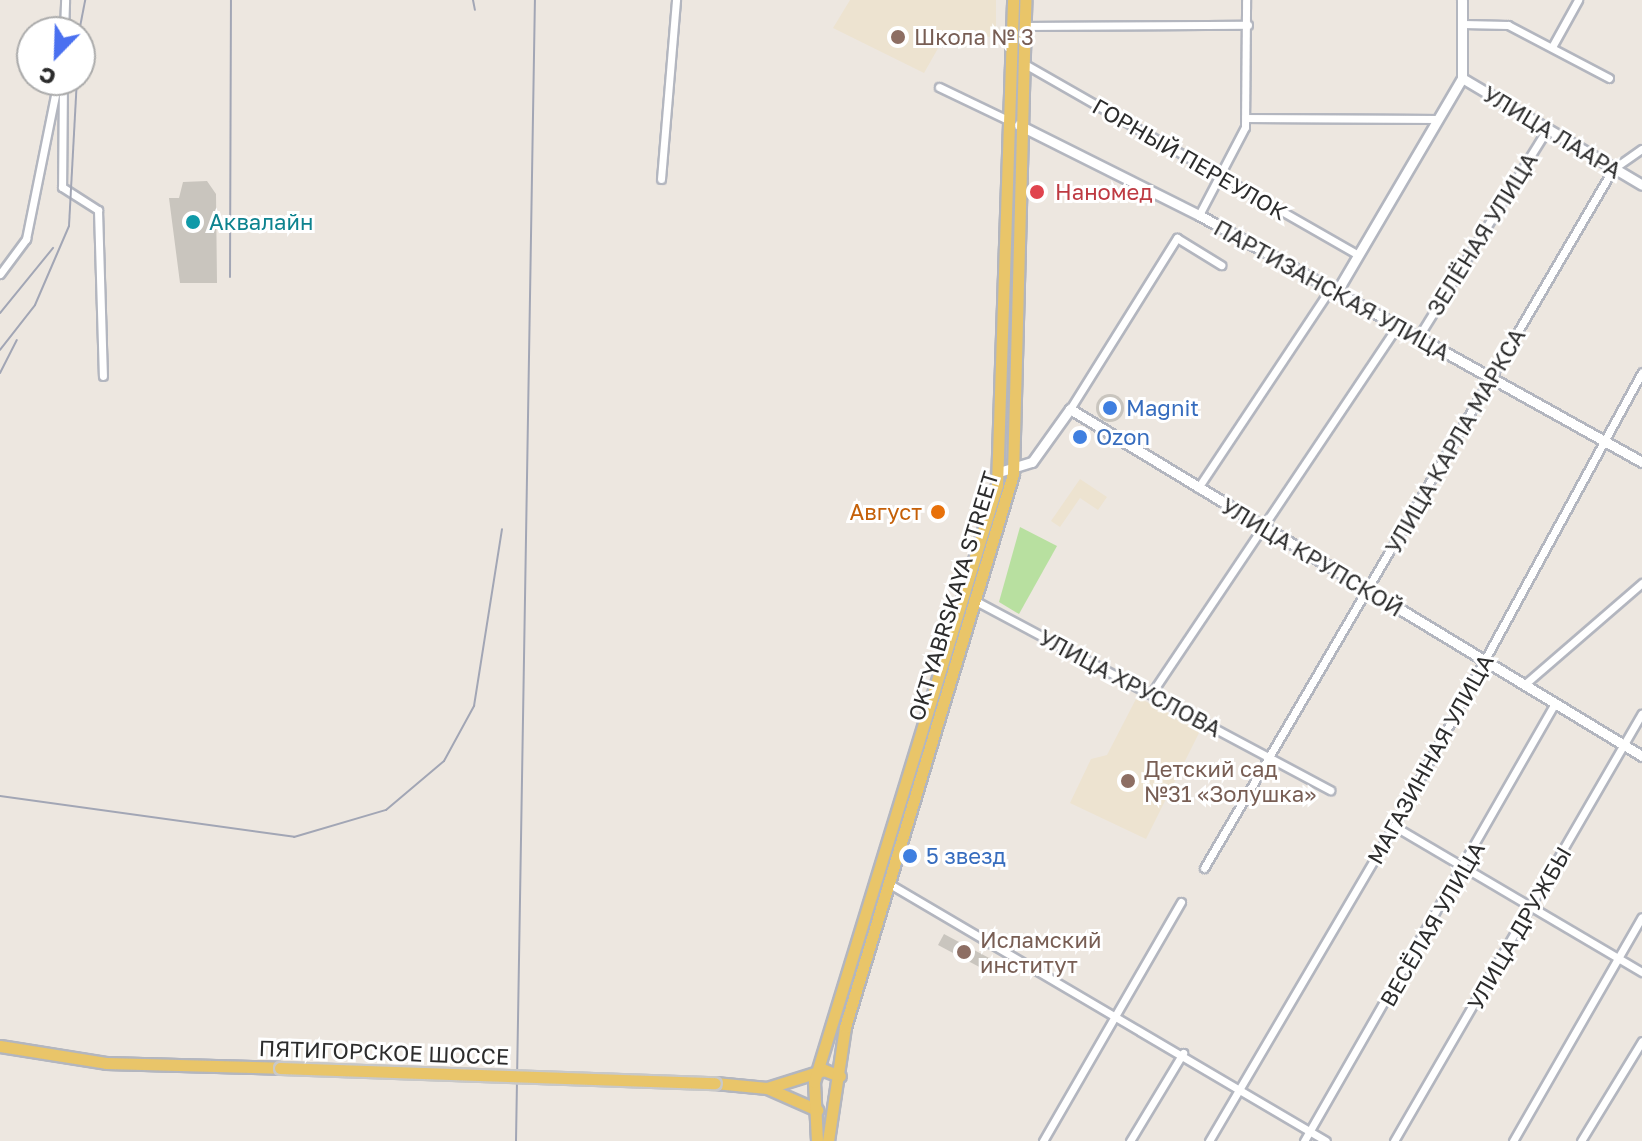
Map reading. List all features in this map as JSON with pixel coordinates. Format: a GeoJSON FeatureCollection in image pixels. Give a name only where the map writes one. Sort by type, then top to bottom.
{"type":"FeatureCollection","features":[{"type":"Feature","properties":{"kind":"main road","name":"OKTYABRSKAYA STREET"},"geometry":{"type":"LineString","coordinates":[[828,1141],[845,1027],[972,599],[1013,474],[1013,0]]}},
{"type":"Feature","properties":{"kind":"main road","name":"OKTYABRSKAYA STREET"},"geometry":{"type":"LineString","coordinates":[[817,1141],[814,1108],[818,1073],[999,472],[1014,123],[1022,63],[1025,0]]}},
{"type":"Feature","properties":{"kind":"main road","name":"ПЯТИГОРСКОЕ ШОССЕ"},"geometry":{"type":"LineString","coordinates":[[0,1046],[106,1063],[715,1083],[767,1088],[814,1108],[833,1111]]}},
{"type":"Feature","properties":{"kind":"main road","name":"ПЯТИГОРСКОЕ ШОССЕ"},"geometry":{"type":"LineString","coordinates":[[767,1088],[818,1073],[840,1076]]}},
{"type":"Feature","properties":{"kind":"street"},"geometry":{"type":"LineString","coordinates":[[661,179],[676,0]]}},
{"type":"Feature","properties":{"kind":"street"},"geometry":{"type":"LineString","coordinates":[[1199,215],[1223,176],[1246,118],[1246,0]]}},
{"type":"Feature","properties":{"kind":"street"},"geometry":{"type":"LineString","coordinates":[[1198,488],[1358,255],[1462,78],[1462,0]]}},
{"type":"Feature","properties":{"kind":"street"},"geometry":{"type":"LineString","coordinates":[[1552,47],[1578,0]]}},
{"type":"Feature","properties":{"kind":"street"},"geometry":{"type":"LineString","coordinates":[[1463,24],[1508,25],[1609,78]]}},
{"type":"Feature","properties":{"kind":"street"},"geometry":{"type":"LineString","coordinates":[[1024,26],[1248,25]]}},
{"type":"Feature","properties":{"kind":"street","name":"ГОРНЫЙ ПЕРЕУЛОК"},"geometry":{"type":"LineString","coordinates":[[1022,63],[1358,255]]}},
{"type":"Feature","properties":{"kind":"street","name":"УЛИЦА ЛААРА"},"geometry":{"type":"LineString","coordinates":[[1462,78],[1642,185]]}},
{"type":"Feature","properties":{"kind":"street","name":"ПАРТИЗАНСКАЯ УЛИЦА"},"geometry":{"type":"LineString","coordinates":[[939,87],[1199,215],[1396,328],[1642,462]]}},
{"type":"Feature","properties":{"kind":"street"},"geometry":{"type":"LineString","coordinates":[[0,274],[26,239],[57,96]]}},
{"type":"Feature","properties":{"kind":"street"},"geometry":{"type":"LineString","coordinates":[[60,96],[62,187],[98,210],[103,376]]}},
{"type":"Feature","properties":{"kind":"street"},"geometry":{"type":"LineString","coordinates":[[1246,118],[1438,119]]}},
{"type":"Feature","properties":{"kind":"street","name":"ЗЕЛЁНАЯ УЛИЦА"},"geometry":{"type":"LineString","coordinates":[[1417,339],[1547,129]]}},
{"type":"Feature","properties":{"kind":"street","name":"УЛИЦА КАРЛА МАРКСА"},"geometry":{"type":"LineString","coordinates":[[1204,868],[1613,169],[1642,149]]}},
{"type":"Feature","properties":{"kind":"street"},"geometry":{"type":"LineString","coordinates":[[999,472],[1013,474],[1038,455],[1177,238],[1221,265]]}},
{"type":"Feature","properties":{"kind":"street"},"geometry":{"type":"LineString","coordinates":[[1151,694],[1396,328]]}},
{"type":"Feature","properties":{"kind":"street","name":"МАГАЗИННАЯ УЛИЦА"},"geometry":{"type":"LineString","coordinates":[[1209,1141],[1394,826],[1642,372]]}},
{"type":"Feature","properties":{"kind":"street","name":"УЛИЦА КРУПСКОЙ"},"geometry":{"type":"LineString","coordinates":[[1070,409],[1642,756]]}},
{"type":"Feature","properties":{"kind":"street"},"geometry":{"type":"LineString","coordinates":[[1525,684],[1642,583]]}},
{"type":"Feature","properties":{"kind":"street","name":"УЛИЦА ХРУСЛОВА"},"geometry":{"type":"LineString","coordinates":[[972,599],[1330,790]]}},
{"type":"Feature","properties":{"kind":"street","name":"ВЕСЁЛАЯ УЛИЦА"},"geometry":{"type":"LineString","coordinates":[[1304,1141],[1467,867],[1555,703]]}},
{"type":"Feature","properties":{"kind":"street","name":"УЛИЦА ДРУЖБЫ"},"geometry":{"type":"LineString","coordinates":[[1394,1141],[1642,714]]}},
{"type":"Feature","properties":{"kind":"street"},"geometry":{"type":"LineString","coordinates":[[1394,826],[1642,972]]}},
{"type":"Feature","properties":{"kind":"street"},"geometry":{"type":"LineString","coordinates":[[888,883],[1241,1085],[1326,1141]]}},
{"type":"Feature","properties":{"kind":"street"},"geometry":{"type":"LineString","coordinates":[[1043,1141],[1181,902]]}},
{"type":"Feature","properties":{"kind":"street"},"geometry":{"type":"LineString","coordinates":[[1513,1141],[1642,917]]}},
{"type":"Feature","properties":{"kind":"street"},"geometry":{"type":"LineString","coordinates":[[1581,1141],[1642,1041]]}},
{"type":"Feature","properties":{"kind":"street"},"geometry":{"type":"LineString","coordinates":[[1130,1141],[1183,1053]]}},
{"type":"Feature","properties":{"kind":"shaded area","name":"Школа № 3"},"geometry":{"type":"Polygon","coordinates":[[[850,0],[996,0],[996,37],[945,36],[924,73],[833,28],[850,0]]]}},
{"type":"Feature","properties":{"kind":"shaded area"},"geometry":{"type":"Polygon","coordinates":[[[1080,479],[1107,497],[1098,510],[1080,498],[1060,527],[1051,521],[1080,479]]]}},
{"type":"Feature","properties":{"kind":"shaded area","name":"Детский сад №31 «Золушка»"},"geometry":{"type":"Polygon","coordinates":[[[1137,697],[1201,729],[1146,839],[1070,803],[1091,759],[1107,755],[1137,697]]]}},
{"type":"Feature","properties":{"kind":"green space"},"geometry":{"type":"Polygon","coordinates":[[[1020,527],[1057,546],[1019,614],[999,602],[1020,527]]]}},
{"type":"Feature","properties":{"kind":"building","name":"Аквалайн"},"geometry":{"type":"Polygon","coordinates":[[[207,181],[216,194],[217,283],[180,283],[169,198],[179,198],[183,182],[207,181]]]}},
{"type":"Feature","properties":{"kind":"building","name":"Magnit"},"geometry":{"type":"Polygon","coordinates":[[[1110,394],[1120,398],[1124,408],[1120,418],[1110,422],[1100,418],[1096,408],[1100,398],[1110,394]]]}},
{"type":"Feature","properties":{"kind":"building","name":"Исламский институт"},"geometry":{"type":"Polygon","coordinates":[[[944,934],[991,959],[985,970],[938,945],[944,934]]]}},
{"type":"Feature","properties":{"kind":"railway"},"geometry":{"type":"LineString","coordinates":[[82,16],[85,0]]}},
{"type":"Feature","properties":{"kind":"railway"},"geometry":{"type":"LineString","coordinates":[[230,277],[231,0]]}},
{"type":"Feature","properties":{"kind":"railway"},"geometry":{"type":"LineString","coordinates":[[473,0],[475,10]]}},
{"type":"Feature","properties":{"kind":"railway"},"geometry":{"type":"LineString","coordinates":[[516,1141],[535,0]]}},
{"type":"Feature","properties":{"kind":"railway"},"geometry":{"type":"LineString","coordinates":[[0,350],[35,305],[69,226],[76,96]]}},
{"type":"Feature","properties":{"kind":"railway"},"geometry":{"type":"LineString","coordinates":[[0,313],[53,248]]}},
{"type":"Feature","properties":{"kind":"railway"},"geometry":{"type":"LineString","coordinates":[[0,373],[17,340]]}},
{"type":"Feature","properties":{"kind":"railway"},"geometry":{"type":"LineString","coordinates":[[0,796],[294,837],[386,810],[444,761],[474,706],[502,529]]}},
{"type":"Feature","properties":{"kind":"place","name":"Школа № 3"},"geometry":{"type":"Point","coordinates":[898,37]}},
{"type":"Feature","properties":{"kind":"place","name":"Наномед"},"geometry":{"type":"Point","coordinates":[1037,192]}},
{"type":"Feature","properties":{"kind":"place","name":"Аквалайн"},"geometry":{"type":"Point","coordinates":[193,222]}},
{"type":"Feature","properties":{"kind":"place","name":"Magnit"},"geometry":{"type":"Point","coordinates":[1110,408]}},
{"type":"Feature","properties":{"kind":"place","name":"Ozon"},"geometry":{"type":"Point","coordinates":[1080,437]}},
{"type":"Feature","properties":{"kind":"place","name":"Август"},"geometry":{"type":"Point","coordinates":[938,512]}},
{"type":"Feature","properties":{"kind":"place","name":"Детский сад №31 «Золушка»"},"geometry":{"type":"Point","coordinates":[1128,781]}},
{"type":"Feature","properties":{"kind":"place","name":"5 звезд"},"geometry":{"type":"Point","coordinates":[910,856]}},
{"type":"Feature","properties":{"kind":"place","name":"Исламский институт"},"geometry":{"type":"Point","coordinates":[964,952]}}]}
